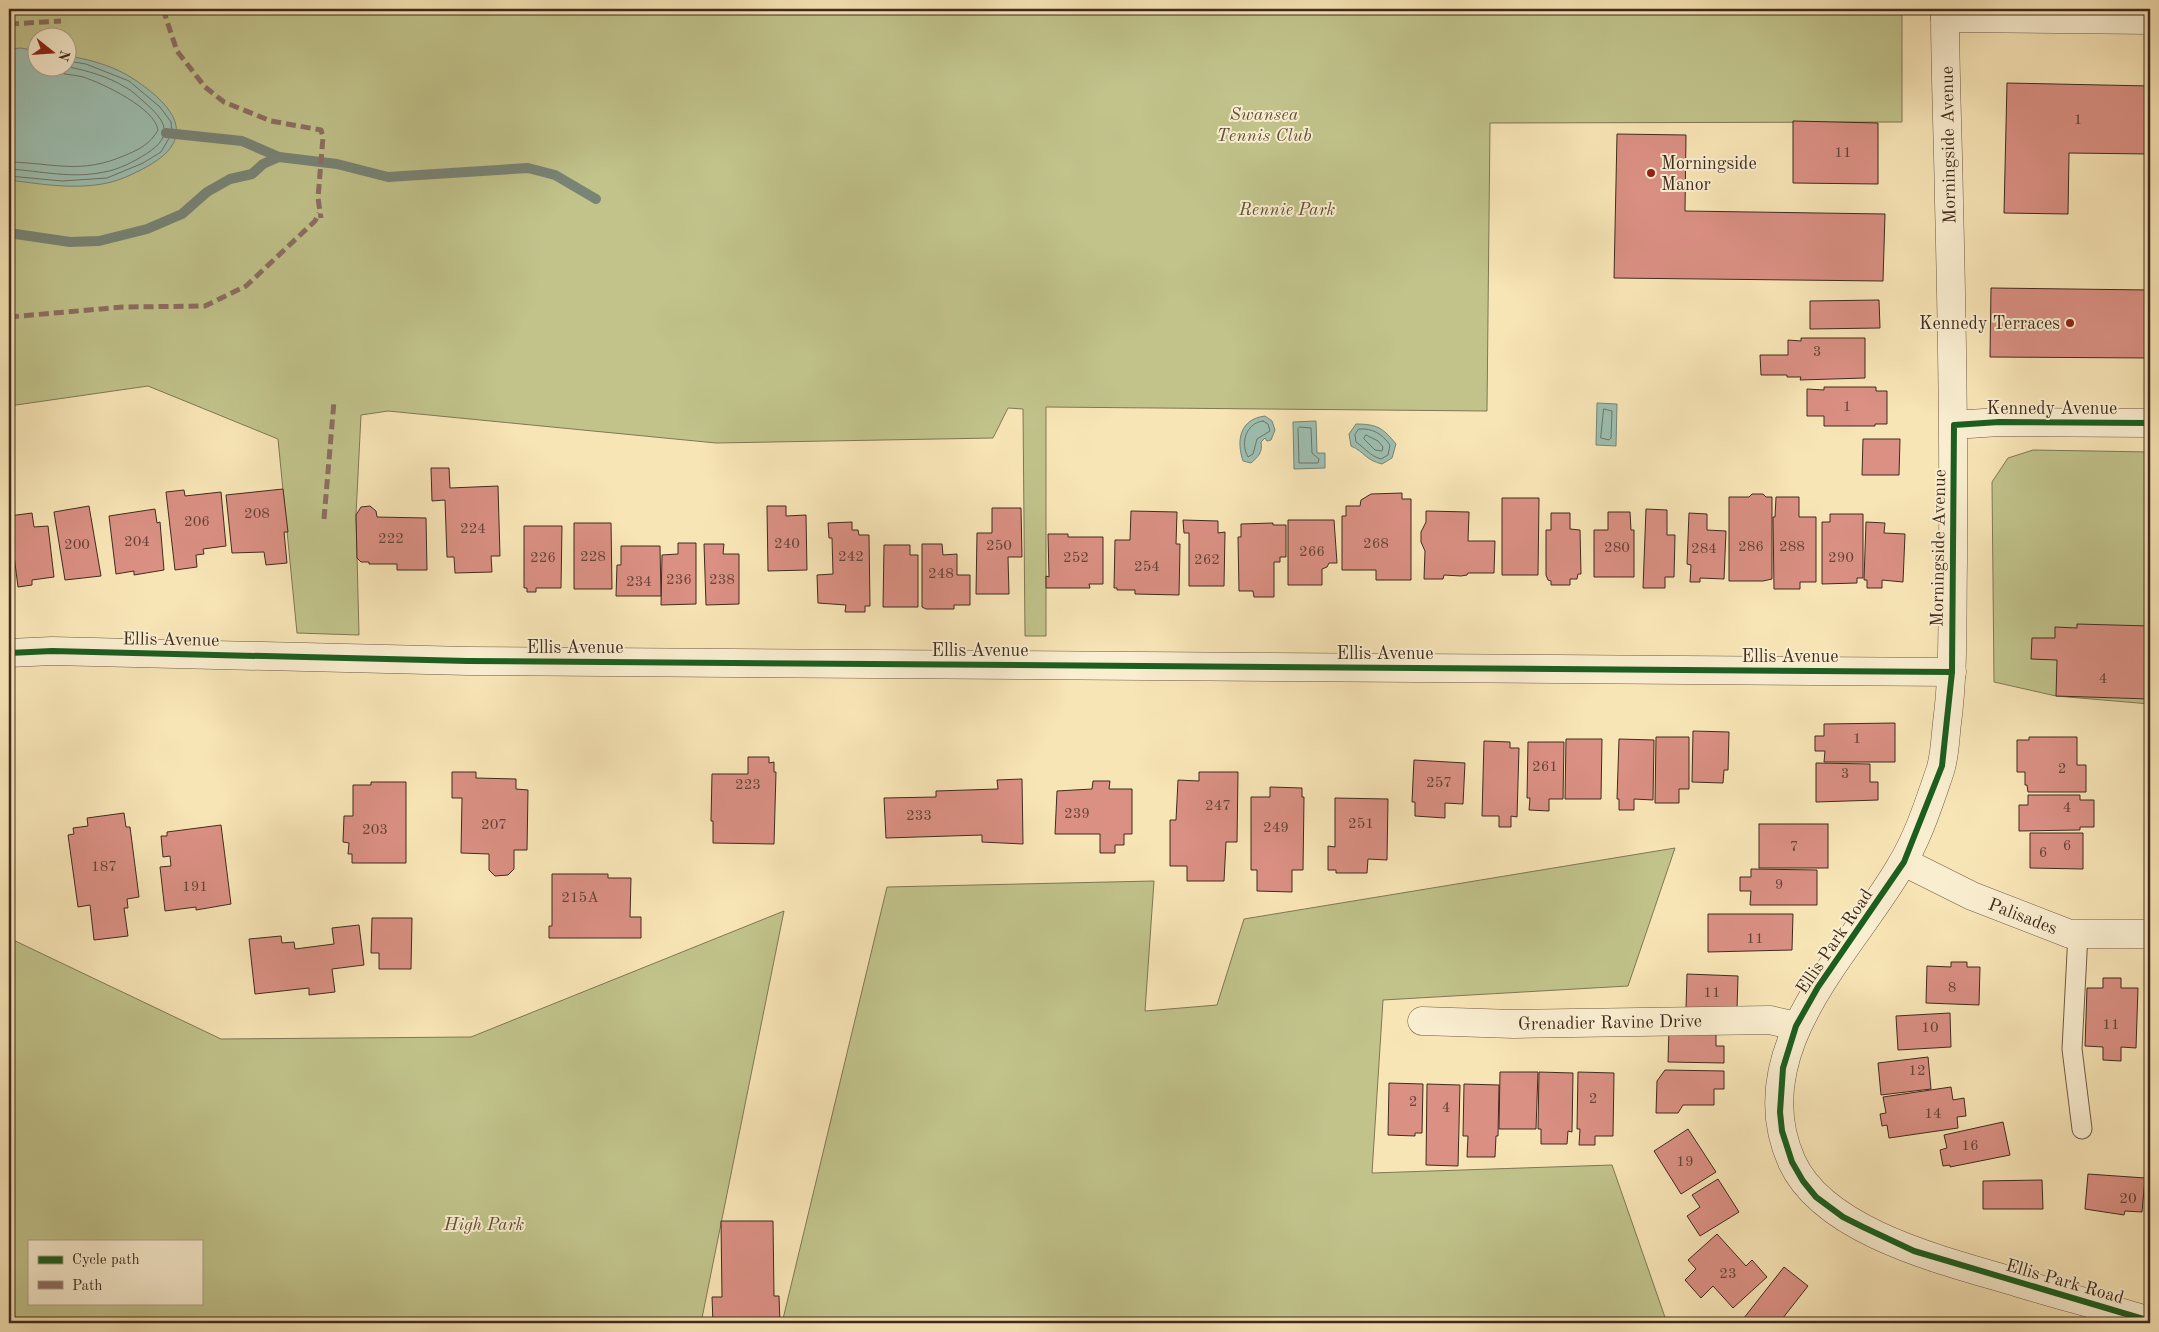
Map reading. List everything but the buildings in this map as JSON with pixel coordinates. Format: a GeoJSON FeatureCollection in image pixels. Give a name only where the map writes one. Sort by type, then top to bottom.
{"type":"FeatureCollection","features":[{"type":"Feature","properties":{"kind":"street"},"geometry":{"type":"LineString","coordinates":[[1945,13],[2150,20]]}},
{"type":"Feature","properties":{"kind":"street","name":"Morningside Avenue"},"geometry":{"type":"LineString","coordinates":[[1945,13],[1954,425],[1952,672]]}},
{"type":"Feature","properties":{"kind":"street","name":"Kennedy Avenue"},"geometry":{"type":"LineString","coordinates":[[1954,425],[1999,422],[2150,424]]}},
{"type":"Feature","properties":{"kind":"street","name":"Ellis Avenue"},"geometry":{"type":"LineString","coordinates":[[9,653],[52,651],[478,661],[1952,672]]}},
{"type":"Feature","properties":{"kind":"street","name":"Ellis Park Road"},"geometry":{"type":"LineString","coordinates":[[1952,672],[1942,766],[1904,862],[1818,987],[1796,1026],[1783,1068],[1780,1112],[1782,1131],[1792,1162],[1803,1181],[1816,1197],[1843,1217],[1914,1251],[2150,1321]]}},
{"type":"Feature","properties":{"kind":"street","name":"Palisades"},"geometry":{"type":"LineString","coordinates":[[1904,862],[1972,896],[2070,934],[2150,934]]}},
{"type":"Feature","properties":{"kind":"street","name":"Grenadier Ravine Drive"},"geometry":{"type":"LineString","coordinates":[[1422,1021],[1514,1024],[1770,1020],[1796,1026]]}},
{"type":"Feature","properties":{"kind":"lane"},"geometry":{"type":"LineString","coordinates":[[2078,934],[2072,1049],[2082,1129]]}},
{"type":"Feature","properties":{"kind":"green space","name":"Rennie Park"},"geometry":{"type":"Polygon","coordinates":[[[9,9],[1902,9],[1902,122],[1490,123],[1487,411],[1046,407],[1046,636],[1025,636],[1023,409],[1008,408],[993,438],[716,443],[388,411],[361,415],[356,515],[359,635],[297,633],[278,439],[148,386],[9,406],[9,9]]]}},
{"type":"Feature","properties":{"kind":"green space"},"geometry":{"type":"Polygon","coordinates":[[[2033,450],[2150,452],[2150,704],[2056,696],[1994,682],[1992,482],[2008,458],[2033,450]]]}},
{"type":"Feature","properties":{"kind":"green space"},"geometry":{"type":"Polygon","coordinates":[[[1675,848],[1628,986],[1383,1000],[1372,1173],[1612,1165],[1667,1323],[782,1323],[887,887],[1154,881],[1145,1011],[1217,1005],[1244,919],[1675,848]]]}},
{"type":"Feature","properties":{"kind":"green space","name":"High Park"},"geometry":{"type":"Polygon","coordinates":[[[784,911],[701,1323],[9,1323],[9,938],[221,1039],[471,1037],[784,911]]]}},
{"type":"Feature","properties":{"kind":"water"},"geometry":{"type":"Polygon","coordinates":[[[9,49],[28,49],[28,78],[78,78],[78,58],[117,70],[132,78],[156,96],[166,107],[173,118],[176,129],[175,140],[167,152],[153,163],[113,182],[70,186],[9,180],[9,49]]]}},
{"type":"Feature","properties":{"kind":"water"},"geometry":{"type":"Polygon","coordinates":[[[1597,403],[1617,404],[1616,446],[1596,445],[1597,403]]]}},
{"type":"Feature","properties":{"kind":"water"},"geometry":{"type":"Polygon","coordinates":[[[1265,416],[1272,421],[1275,430],[1271,440],[1267,441],[1265,438],[1261,442],[1259,454],[1251,463],[1243,461],[1240,446],[1242,432],[1250,421],[1265,416]]]}},
{"type":"Feature","properties":{"kind":"water"},"geometry":{"type":"Polygon","coordinates":[[[1316,421],[1317,453],[1325,453],[1325,468],[1294,469],[1293,422],[1316,421]]]}},
{"type":"Feature","properties":{"kind":"water"},"geometry":{"type":"Polygon","coordinates":[[[1356,424],[1374,426],[1387,434],[1396,444],[1392,458],[1382,464],[1368,458],[1351,446],[1349,434],[1356,424]]]}},
{"type":"Feature","properties":{"kind":"waterway"},"geometry":{"type":"LineString","coordinates":[[166,133],[242,141],[279,157],[337,164],[388,177],[528,168],[555,175],[596,199]]}},
{"type":"Feature","properties":{"kind":"waterway"},"geometry":{"type":"LineString","coordinates":[[9,233],[70,242],[99,241],[147,229],[182,214],[207,192],[230,179],[252,174],[263,164],[279,157]]}},
{"type":"Feature","properties":{"kind":"marked path"},"geometry":{"type":"LineString","coordinates":[[163,9],[177,51],[205,87],[224,102],[271,121],[321,130],[323,137],[318,198],[321,218]]}},
{"type":"Feature","properties":{"kind":"marked path"},"geometry":{"type":"LineString","coordinates":[[9,24],[61,21]]}},
{"type":"Feature","properties":{"kind":"marked path"},"geometry":{"type":"LineString","coordinates":[[9,317],[123,307],[205,306],[246,286],[315,221],[319,213]]}},
{"type":"Feature","properties":{"kind":"marked path"},"geometry":{"type":"LineString","coordinates":[[324,519],[334,401]]}},
{"type":"Feature","properties":{"kind":"cycle path"},"geometry":{"type":"LineString","coordinates":[[2150,423],[1999,422],[1954,425],[1952,672],[1942,766],[1904,862],[1818,987],[1796,1026],[1783,1068],[1780,1112],[1782,1131],[1792,1162],[1803,1181],[1816,1197],[1843,1217],[1914,1251],[2150,1321]]}},
{"type":"Feature","properties":{"kind":"cycle path"},"geometry":{"type":"LineString","coordinates":[[9,653],[52,651],[468,661],[1952,672]]}},
{"type":"Feature","properties":{"kind":"place","name":"Morningside Manor"},"geometry":{"type":"Point","coordinates":[1651,173]}},
{"type":"Feature","properties":{"kind":"place","name":"Kennedy Terraces"},"geometry":{"type":"Point","coordinates":[2070,323]}},
{"type":"Feature","properties":{"kind":"park label","name":"Swansea Tennis Club"},"geometry":{"type":"Point","coordinates":[1264,124]}}]}
